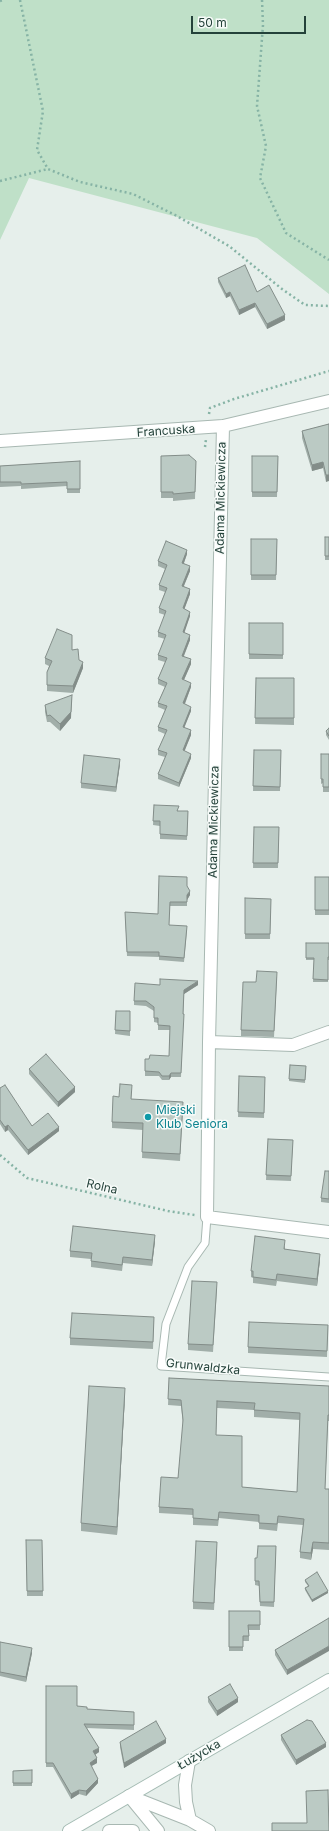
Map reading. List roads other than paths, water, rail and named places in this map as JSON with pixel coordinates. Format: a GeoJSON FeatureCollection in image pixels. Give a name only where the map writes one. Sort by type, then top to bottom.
{"type":"FeatureCollection","features":[{"type":"Feature","properties":{"kind":"street","name":"Francuska"},"geometry":{"type":"LineString","coordinates":[[0,441],[207,428],[223,426],[329,402]]}},
{"type":"Feature","properties":{"kind":"street","name":"Adama Mickiewicza"},"geometry":{"type":"LineString","coordinates":[[207,1217],[209,1042],[223,426]]}},
{"type":"Feature","properties":{"kind":"street"},"geometry":{"type":"LineString","coordinates":[[209,1042],[293,1045],[329,1032]]}},
{"type":"Feature","properties":{"kind":"street"},"geometry":{"type":"LineString","coordinates":[[207,1217],[329,1232]]}},
{"type":"Feature","properties":{"kind":"street","name":"Łużycka"},"geometry":{"type":"LineString","coordinates":[[69,1831],[329,1680]]}},
{"type":"Feature","properties":{"kind":"street"},"geometry":{"type":"LineString","coordinates":[[189,1761],[185,1785],[186,1802],[190,1820]]}},
{"type":"Feature","properties":{"kind":"street"},"geometry":{"type":"LineString","coordinates":[[129,1796],[190,1820],[210,1831]]}},
{"type":"Feature","properties":{"kind":"street"},"geometry":{"type":"LineString","coordinates":[[129,1796],[158,1831]]}},
{"type":"Feature","properties":{"kind":"street"},"geometry":{"type":"LineString","coordinates":[[109,1831],[133,1831]]}},
{"type":"Feature","properties":{"kind":"lane","name":"Grunwaldzka"},"geometry":{"type":"LineString","coordinates":[[207,1217],[205,1243],[188,1267],[166,1324],[161,1366],[329,1377]]}},
{"type":"Feature","properties":{"kind":"place","name":"Miejski Klub Seniora"},"geometry":{"type":"Point","coordinates":[148,1117]}}]}
